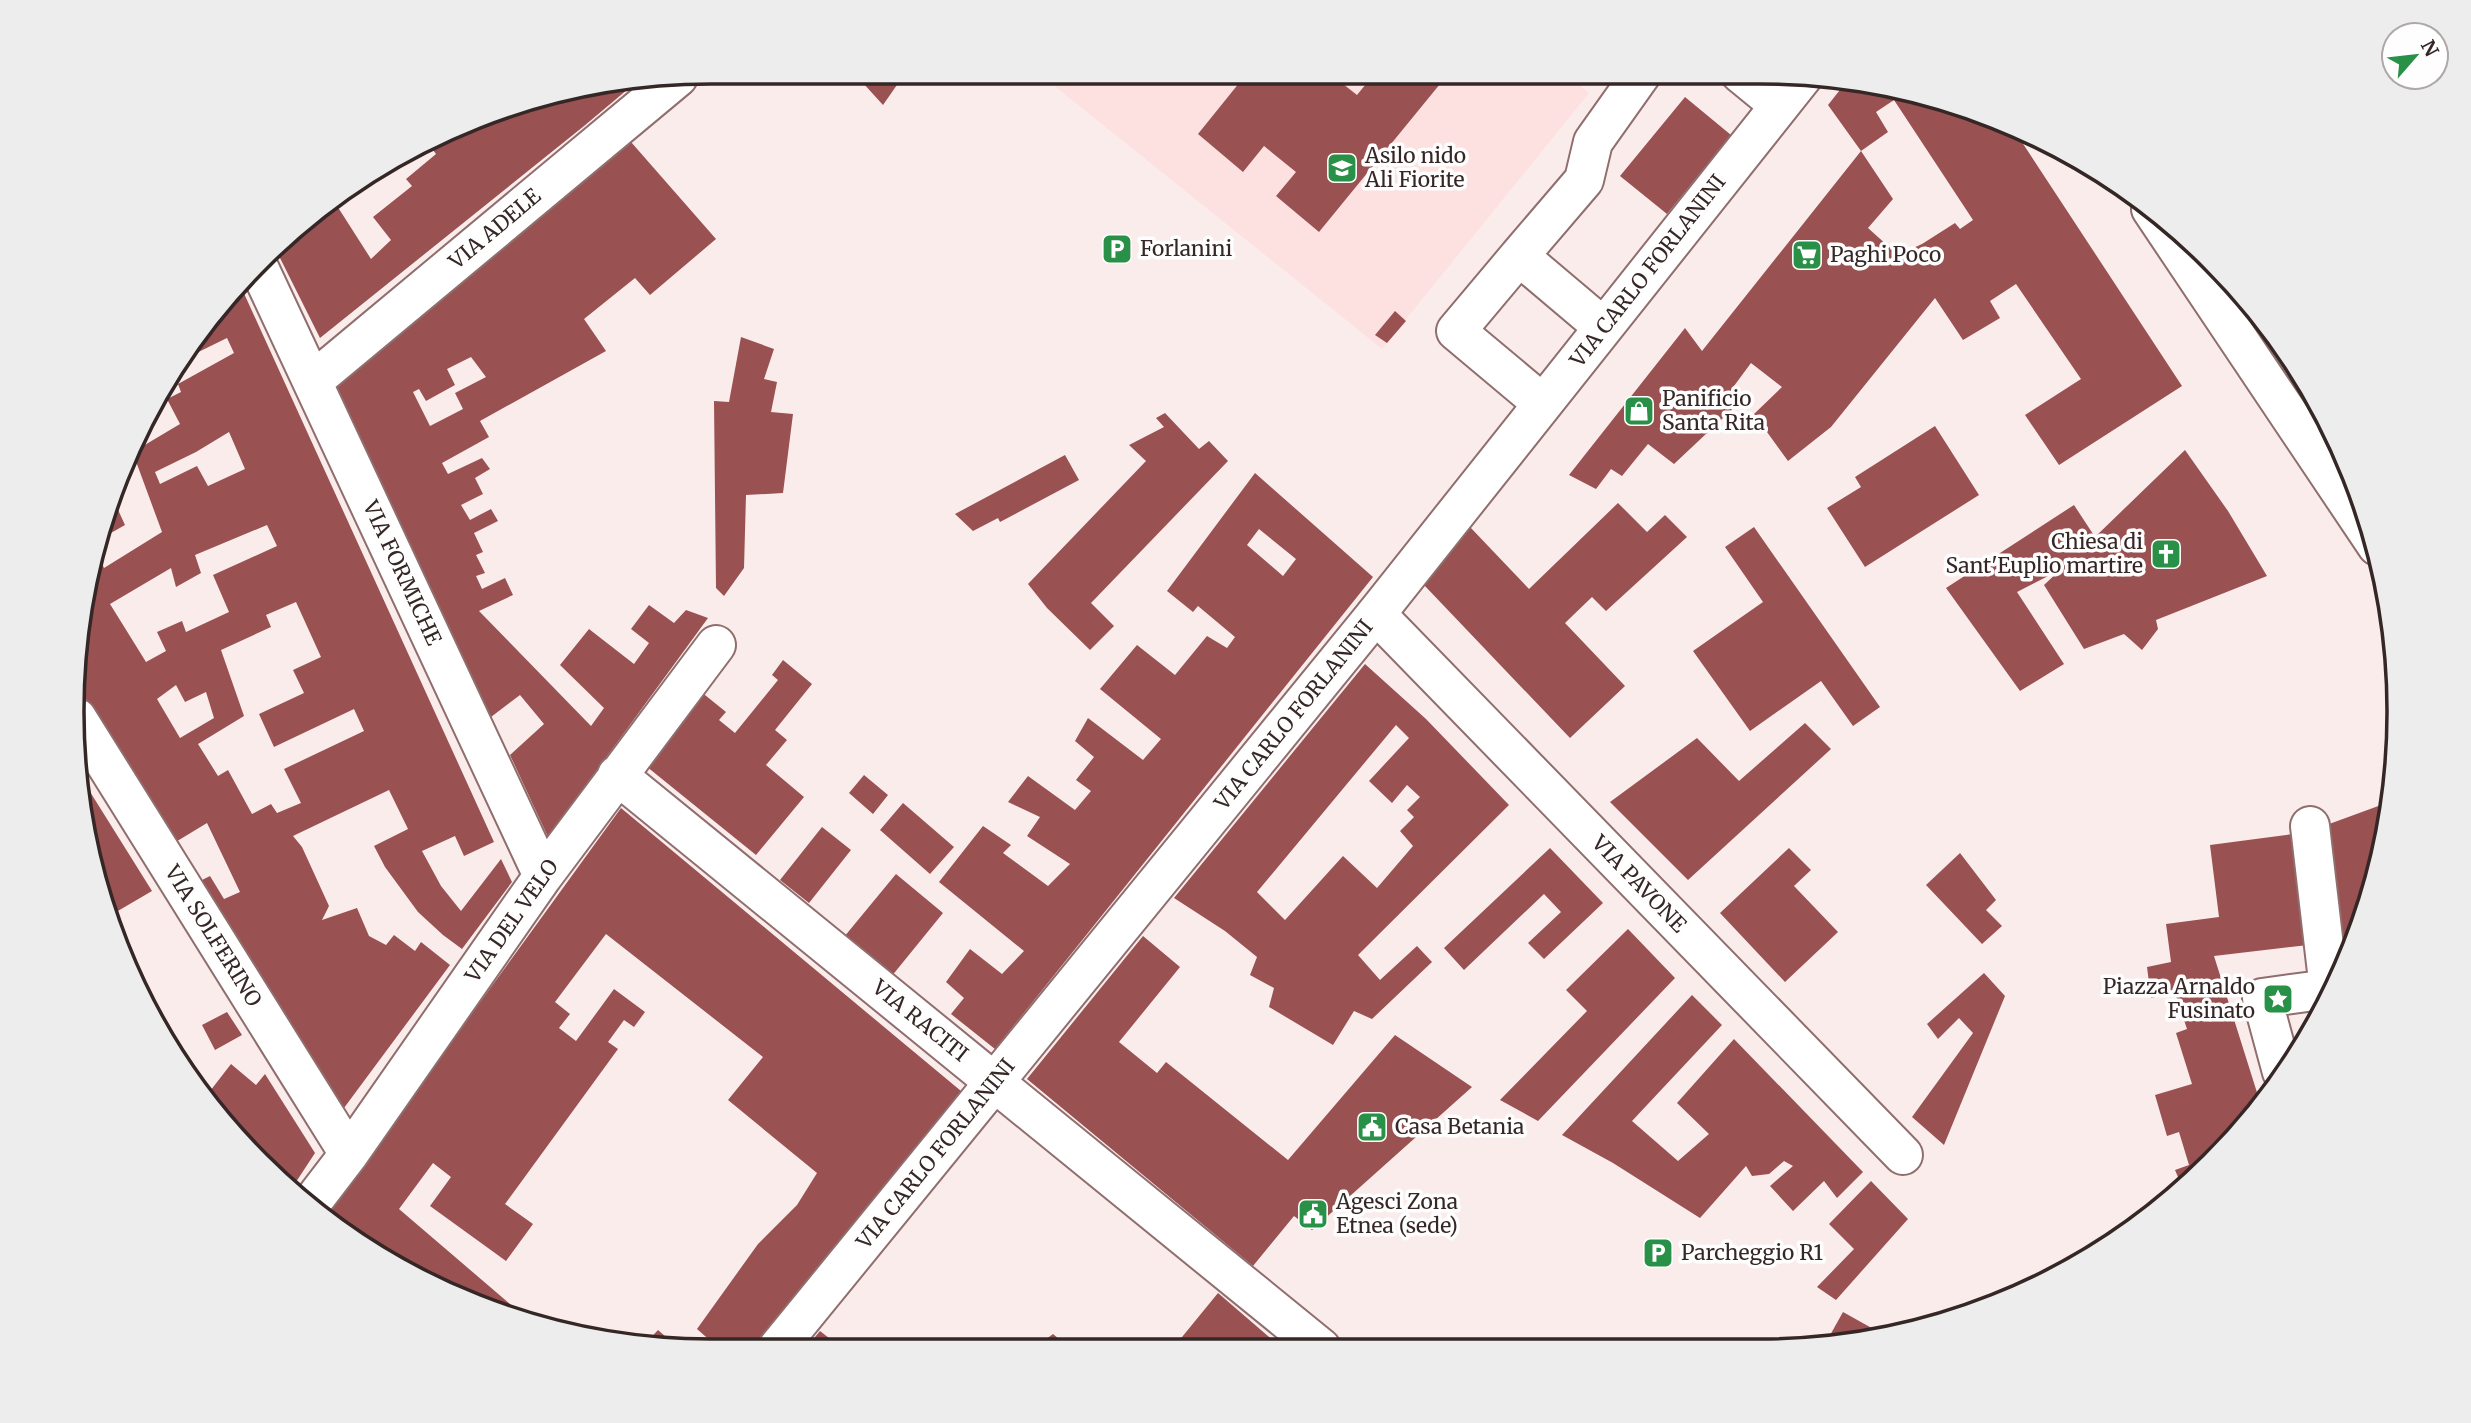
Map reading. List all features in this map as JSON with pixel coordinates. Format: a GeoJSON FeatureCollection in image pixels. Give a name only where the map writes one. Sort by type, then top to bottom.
{"type":"FeatureCollection","features":[{"type":"Feature","properties":{"kind":"street"},"geometry":{"type":"LineString","coordinates":[[1542,403],[1457,331],[1584,180],[1593,142],[1634,84]]}},
{"type":"Feature","properties":{"kind":"street"},"geometry":{"type":"LineString","coordinates":[[1753,84],[1779,105]]}},
{"type":"Feature","properties":{"kind":"street","name":"VIA ADELE"},"geometry":{"type":"LineString","coordinates":[[313,381],[668,85]]}},
{"type":"Feature","properties":{"kind":"street","name":"VIA CARLO FORLANINI"},"geometry":{"type":"LineString","coordinates":[[785,1339],[1376,614],[1796,85]]}},
{"type":"Feature","properties":{"kind":"street"},"geometry":{"type":"LineString","coordinates":[[2171,238],[2352,505]]}},
{"type":"Feature","properties":{"kind":"street"},"geometry":{"type":"LineString","coordinates":[[1519,256],[1604,327]]}},
{"type":"Feature","properties":{"kind":"street","name":"VIA FORMICHE"},"geometry":{"type":"LineString","coordinates":[[262,274],[543,876]]}},
{"type":"Feature","properties":{"kind":"street","name":"VIA PAVONE"},"geometry":{"type":"LineString","coordinates":[[1376,614],[1903,1155]]}},
{"type":"Feature","properties":{"kind":"street","name":"VIA DEL VELO"},"geometry":{"type":"LineString","coordinates":[[316,1197],[543,876],[716,646]]}},
{"type":"Feature","properties":{"kind":"street","name":"VIA SOLFERINO"},"geometry":{"type":"LineString","coordinates":[[84,730],[349,1154]]}},
{"type":"Feature","properties":{"kind":"street","name":"VIA RACITI"},"geometry":{"type":"LineString","coordinates":[[617,775],[1310,1339]]}},
{"type":"Feature","properties":{"kind":"street"},"geometry":{"type":"LineString","coordinates":[[2310,826],[2328,977]]}},
{"type":"Feature","properties":{"kind":"street"},"geometry":{"type":"LineString","coordinates":[[2279,1062],[2262,998],[2321,990]]}},
{"type":"Feature","properties":{"kind":"shaded area","name":"Asilo nido Ali Fiorite"},"geometry":{"type":"Polygon","coordinates":[[[1052,84],[1578,84],[1589,93],[1382,349],[1052,84]]]}},
{"type":"Feature","properties":{"kind":"building"},"geometry":{"type":"Polygon","coordinates":[[[864,84],[898,84],[883,105],[864,84]]]}},
{"type":"Feature","properties":{"kind":"building"},"geometry":{"type":"Polygon","coordinates":[[[1238,84],[1343,84],[1357,95],[1366,84],[1440,84],[1319,232],[1276,196],[1296,172],[1264,146],[1243,172],[1198,134],[1238,84]]]}},
{"type":"Feature","properties":{"kind":"building"},"geometry":{"type":"Polygon","coordinates":[[[628,89],[320,338],[280,257],[338,208],[371,259],[391,240],[373,217],[412,186],[406,179],[436,154],[433,150],[510,117],[549,105],[628,89]]]}},
{"type":"Feature","properties":{"kind":"building"},"geometry":{"type":"Polygon","coordinates":[[[1841,89],[1922,105],[1961,117],[2022,142],[2182,386],[2059,465],[2025,415],[2081,379],[2016,284],[1990,301],[2000,318],[1963,340],[1935,298],[1831,427],[1788,461],[1754,414],[1782,387],[1751,363],[1731,390],[1740,402],[1674,464],[1648,444],[1622,476],[1611,469],[1596,489],[1569,475],[1685,328],[1702,351],[1861,151],[1828,105],[1841,89]],[[1894,100],[1876,112],[1888,132],[1861,151],[1893,199],[1868,228],[1898,255],[1922,244],[1955,223],[1960,229],[1973,220],[1894,100]]]}},
{"type":"Feature","properties":{"kind":"building"},"geometry":{"type":"Polygon","coordinates":[[[1685,97],[1731,135],[1667,214],[1620,176],[1685,97]]]}},
{"type":"Feature","properties":{"kind":"building"},"geometry":{"type":"Polygon","coordinates":[[[631,142],[716,239],[650,295],[635,278],[584,319],[606,351],[480,421],[489,437],[442,463],[448,474],[482,458],[490,469],[475,478],[483,494],[461,505],[470,520],[491,509],[498,521],[474,533],[483,552],[476,555],[485,573],[476,576],[482,589],[505,578],[513,595],[479,611],[591,726],[604,708],[560,665],[589,629],[634,664],[649,643],[631,629],[649,605],[674,623],[686,610],[708,618],[548,837],[510,755],[544,724],[520,695],[491,717],[332,383],[631,142]],[[471,357],[447,369],[455,385],[426,401],[419,389],[413,392],[430,426],[463,409],[455,393],[486,377],[471,357]]]}},
{"type":"Feature","properties":{"kind":"building"},"geometry":{"type":"Polygon","coordinates":[[[244,294],[494,842],[464,856],[455,836],[422,851],[441,886],[461,911],[501,859],[512,882],[462,949],[418,912],[385,867],[374,846],[408,829],[389,790],[293,836],[302,847],[329,906],[322,920],[357,908],[369,936],[386,945],[394,935],[415,951],[421,942],[450,965],[341,1112],[198,882],[210,876],[224,899],[240,892],[207,823],[174,843],[84,700],[89,630],[102,563],[104,568],[162,532],[136,462],[144,446],[180,424],[167,399],[181,392],[178,384],[234,353],[227,338],[198,352],[244,294]],[[229,432],[155,472],[160,484],[197,466],[208,486],[245,469],[229,432]],[[267,525],[195,555],[201,573],[176,587],[171,568],[110,604],[146,662],[166,651],[157,632],[182,621],[186,632],[229,612],[213,575],[277,546],[267,525]],[[296,602],[266,615],[271,627],[221,650],[244,716],[198,744],[218,776],[228,770],[252,814],[271,804],[277,813],[301,803],[284,769],[364,731],[354,709],[274,747],[259,714],[304,693],[293,670],[321,657],[296,602]],[[176,685],[157,699],[180,738],[214,718],[206,692],[185,702],[176,685]]]}},
{"type":"Feature","properties":{"kind":"building"},"geometry":{"type":"Polygon","coordinates":[[[1395,311],[1406,321],[1387,343],[1375,335],[1395,311]]]}},
{"type":"Feature","properties":{"kind":"building"},"geometry":{"type":"Polygon","coordinates":[[[741,337],[774,349],[764,379],[777,382],[771,412],[793,414],[783,493],[746,495],[744,568],[724,596],[716,588],[714,401],[729,402],[741,337]]]}},
{"type":"Feature","properties":{"kind":"building"},"geometry":{"type":"Polygon","coordinates":[[[1165,413],[1199,449],[1209,441],[1228,461],[1091,603],[1114,626],[1090,650],[1047,608],[1028,584],[1146,461],[1129,445],[1164,427],[1156,418],[1165,413]]]}},
{"type":"Feature","properties":{"kind":"building"},"geometry":{"type":"Polygon","coordinates":[[[1935,426],[1979,495],[1865,567],[1827,508],[1861,487],[1855,477],[1935,426]]]}},
{"type":"Feature","properties":{"kind":"building","name":"Chiesa di Sant'Euplio martire"},"geometry":{"type":"Polygon","coordinates":[[[2185,450],[2228,511],[2267,576],[2156,620],[2158,629],[2142,650],[2124,634],[2084,649],[2044,585],[2060,570],[2017,592],[2064,664],[2020,691],[1946,588],[2074,505],[2095,537],[2185,450]]]}},
{"type":"Feature","properties":{"kind":"building"},"geometry":{"type":"Polygon","coordinates":[[[1065,455],[1079,480],[1000,522],[998,518],[973,531],[955,514],[1065,455]]]}},
{"type":"Feature","properties":{"kind":"building"},"geometry":{"type":"Polygon","coordinates":[[[1255,473],[1373,577],[995,1049],[951,1014],[964,998],[946,982],[970,949],[1002,974],[1024,951],[939,882],[983,826],[1011,845],[1003,853],[1048,886],[1070,864],[1027,836],[1040,817],[1008,802],[1028,776],[1075,810],[1091,791],[1076,780],[1094,757],[1075,741],[1088,718],[1143,760],[1161,739],[1100,689],[1137,645],[1175,675],[1207,636],[1227,648],[1235,637],[1198,606],[1193,612],[1167,591],[1255,473]],[[1259,529],[1247,545],[1283,576],[1296,559],[1259,529]]]}},
{"type":"Feature","properties":{"kind":"building"},"geometry":{"type":"Polygon","coordinates":[[[1618,503],[1647,532],[1665,515],[1687,537],[1606,611],[1592,597],[1565,623],[1625,686],[1570,738],[1424,585],[1470,527],[1529,589],[1618,503]]]}},
{"type":"Feature","properties":{"kind":"building"},"geometry":{"type":"Polygon","coordinates":[[[118,509],[125,525],[110,534],[118,509]]]}},
{"type":"Feature","properties":{"kind":"building"},"geometry":{"type":"Polygon","coordinates":[[[1754,527],[1880,707],[1853,726],[1821,681],[1750,731],[1693,651],[1763,602],[1725,547],[1754,527]]]}},
{"type":"Feature","properties":{"kind":"building"},"geometry":{"type":"Polygon","coordinates":[[[783,660],[812,684],[775,730],[787,740],[766,765],[804,797],[756,855],[641,762],[700,691],[726,712],[719,720],[735,733],[778,680],[772,675],[783,660]]]}},
{"type":"Feature","properties":{"kind":"building"},"geometry":{"type":"Polygon","coordinates":[[[1365,664],[1426,719],[1509,805],[1358,955],[1380,980],[1417,946],[1432,962],[1372,1019],[1354,1011],[1333,1045],[1269,1007],[1274,988],[1250,975],[1257,957],[1225,931],[1174,898],[1365,664]],[[1396,725],[1257,892],[1285,920],[1343,856],[1377,888],[1413,846],[1400,831],[1414,817],[1407,810],[1420,797],[1407,785],[1392,803],[1369,781],[1409,738],[1396,725]]]}},
{"type":"Feature","properties":{"kind":"building"},"geometry":{"type":"Polygon","coordinates":[[[1805,723],[1831,749],[1688,880],[1610,802],[1697,738],[1739,781],[1805,723]]]}},
{"type":"Feature","properties":{"kind":"building"},"geometry":{"type":"Polygon","coordinates":[[[864,775],[888,795],[873,814],[849,793],[864,775]]]}},
{"type":"Feature","properties":{"kind":"building"},"geometry":{"type":"Polygon","coordinates":[[[89,790],[152,891],[117,912],[105,874],[89,790]]]}},
{"type":"Feature","properties":{"kind":"building"},"geometry":{"type":"Polygon","coordinates":[[[903,803],[954,847],[930,874],[880,830],[903,803]]]}},
{"type":"Feature","properties":{"kind":"building"},"geometry":{"type":"Polygon","coordinates":[[[2380,805],[2366,874],[2340,949],[2321,827],[2380,805]]]}},
{"type":"Feature","properties":{"kind":"building"},"geometry":{"type":"Polygon","coordinates":[[[621,808],[961,1091],[759,1339],[708,1339],[697,1329],[758,1244],[797,1205],[817,1173],[728,1100],[763,1057],[606,934],[555,1002],[570,1014],[559,1028],[576,1041],[614,989],[645,1012],[634,1027],[624,1020],[608,1042],[618,1049],[505,1204],[533,1224],[506,1261],[430,1206],[451,1177],[433,1163],[399,1209],[514,1307],[471,1291],[398,1255],[330,1209],[621,808]]]}},
{"type":"Feature","properties":{"kind":"building"},"geometry":{"type":"Polygon","coordinates":[[[822,827],[851,850],[809,903],[780,880],[822,827]]]}},
{"type":"Feature","properties":{"kind":"building"},"geometry":{"type":"Polygon","coordinates":[[[2293,834],[2308,945],[2214,956],[2257,1093],[2231,1125],[2178,1178],[2175,1170],[2189,1165],[2179,1132],[2167,1136],[2155,1095],[2192,1084],[2176,1033],[2187,1029],[2175,993],[2151,998],[2147,967],[2171,962],[2166,924],[2219,917],[2210,845],[2293,834]]]}},
{"type":"Feature","properties":{"kind":"building"},"geometry":{"type":"Polygon","coordinates":[[[1550,848],[1603,903],[1544,959],[1528,943],[1561,912],[1544,894],[1464,970],[1444,948],[1550,848]]]}},
{"type":"Feature","properties":{"kind":"building"},"geometry":{"type":"Polygon","coordinates":[[[1789,848],[1811,870],[1794,886],[1838,932],[1785,982],[1720,913],[1789,848]]]}},
{"type":"Feature","properties":{"kind":"building"},"geometry":{"type":"Polygon","coordinates":[[[1960,853],[1996,900],[1986,910],[2002,926],[1982,944],[1926,885],[1960,853]]]}},
{"type":"Feature","properties":{"kind":"building"},"geometry":{"type":"Polygon","coordinates":[[[896,874],[943,913],[891,977],[844,937],[896,874]]]}},
{"type":"Feature","properties":{"kind":"building"},"geometry":{"type":"Polygon","coordinates":[[[1628,929],[1675,978],[1538,1121],[1500,1100],[1587,1011],[1566,990],[1628,929]]]}},
{"type":"Feature","properties":{"kind":"building","name":"Casa Betania"},"geometry":{"type":"Polygon","coordinates":[[[1143,936],[1180,967],[1119,1042],[1157,1073],[1166,1062],[1288,1160],[1395,1035],[1472,1087],[1312,1230],[1294,1216],[1253,1266],[1027,1079],[1143,936]]]}},
{"type":"Feature","properties":{"kind":"building"},"geometry":{"type":"Polygon","coordinates":[[[1984,973],[2005,996],[1944,1145],[1912,1117],[1973,1033],[1959,1018],[1938,1039],[1927,1024],[1984,973]]]}},
{"type":"Feature","properties":{"kind":"building"},"geometry":{"type":"Polygon","coordinates":[[[1692,995],[1722,1025],[1632,1121],[1678,1161],[1709,1134],[1677,1103],[1734,1039],[1863,1172],[1837,1198],[1824,1181],[1793,1211],[1770,1186],[1793,1166],[1784,1161],[1769,1174],[1752,1176],[1746,1166],[1700,1218],[1613,1163],[1562,1135],[1692,995]]]}},
{"type":"Feature","properties":{"kind":"building"},"geometry":{"type":"Polygon","coordinates":[[[227,1012],[242,1035],[215,1050],[202,1025],[227,1012]]]}},
{"type":"Feature","properties":{"kind":"building"},"geometry":{"type":"Polygon","coordinates":[[[231,1064],[256,1085],[265,1074],[315,1153],[296,1181],[240,1125],[211,1089],[231,1064]]]}},
{"type":"Feature","properties":{"kind":"building"},"geometry":{"type":"Polygon","coordinates":[[[1871,1181],[1908,1219],[1836,1300],[1817,1287],[1854,1249],[1829,1224],[1871,1181]]]}},
{"type":"Feature","properties":{"kind":"building"},"geometry":{"type":"Polygon","coordinates":[[[1218,1293],[1272,1339],[1180,1339],[1218,1293]]]}},
{"type":"Feature","properties":{"kind":"building"},"geometry":{"type":"Polygon","coordinates":[[[1843,1312],[1873,1329],[1841,1334],[1830,1335],[1843,1312]]]}},
{"type":"Feature","properties":{"kind":"building"},"geometry":{"type":"Polygon","coordinates":[[[658,1330],[667,1338],[652,1336],[658,1330]]]}},
{"type":"Feature","properties":{"kind":"building"},"geometry":{"type":"Polygon","coordinates":[[[820,1331],[830,1339],[813,1339],[820,1331]]]}},
{"type":"Feature","properties":{"kind":"building"},"geometry":{"type":"Polygon","coordinates":[[[1053,1334],[1059,1339],[1046,1339],[1053,1334]]]}},
{"type":"Feature","properties":{"kind":"place","name":"Asilo nido Ali Fiorite"},"geometry":{"type":"Point","coordinates":[1342,168]}},
{"type":"Feature","properties":{"kind":"place","name":"Forlanini"},"geometry":{"type":"Point","coordinates":[1117,249]}},
{"type":"Feature","properties":{"kind":"place","name":"Paghi Poco"},"geometry":{"type":"Point","coordinates":[1807,255]}},
{"type":"Feature","properties":{"kind":"place","name":"Panificio Santa Rita"},"geometry":{"type":"Point","coordinates":[1639,411]}},
{"type":"Feature","properties":{"kind":"place","name":"Chiesa di Sant'Euplio martire"},"geometry":{"type":"Point","coordinates":[2166,554]}},
{"type":"Feature","properties":{"kind":"place","name":"Piazza Arnaldo Fusinato"},"geometry":{"type":"Point","coordinates":[2278,999]}},
{"type":"Feature","properties":{"kind":"place","name":"Casa Betania"},"geometry":{"type":"Point","coordinates":[1372,1127]}},
{"type":"Feature","properties":{"kind":"place","name":"Agesci Zona Etnea (sede)"},"geometry":{"type":"Point","coordinates":[1313,1214]}},
{"type":"Feature","properties":{"kind":"place","name":"Parcheggio R1"},"geometry":{"type":"Point","coordinates":[1658,1253]}}]}
